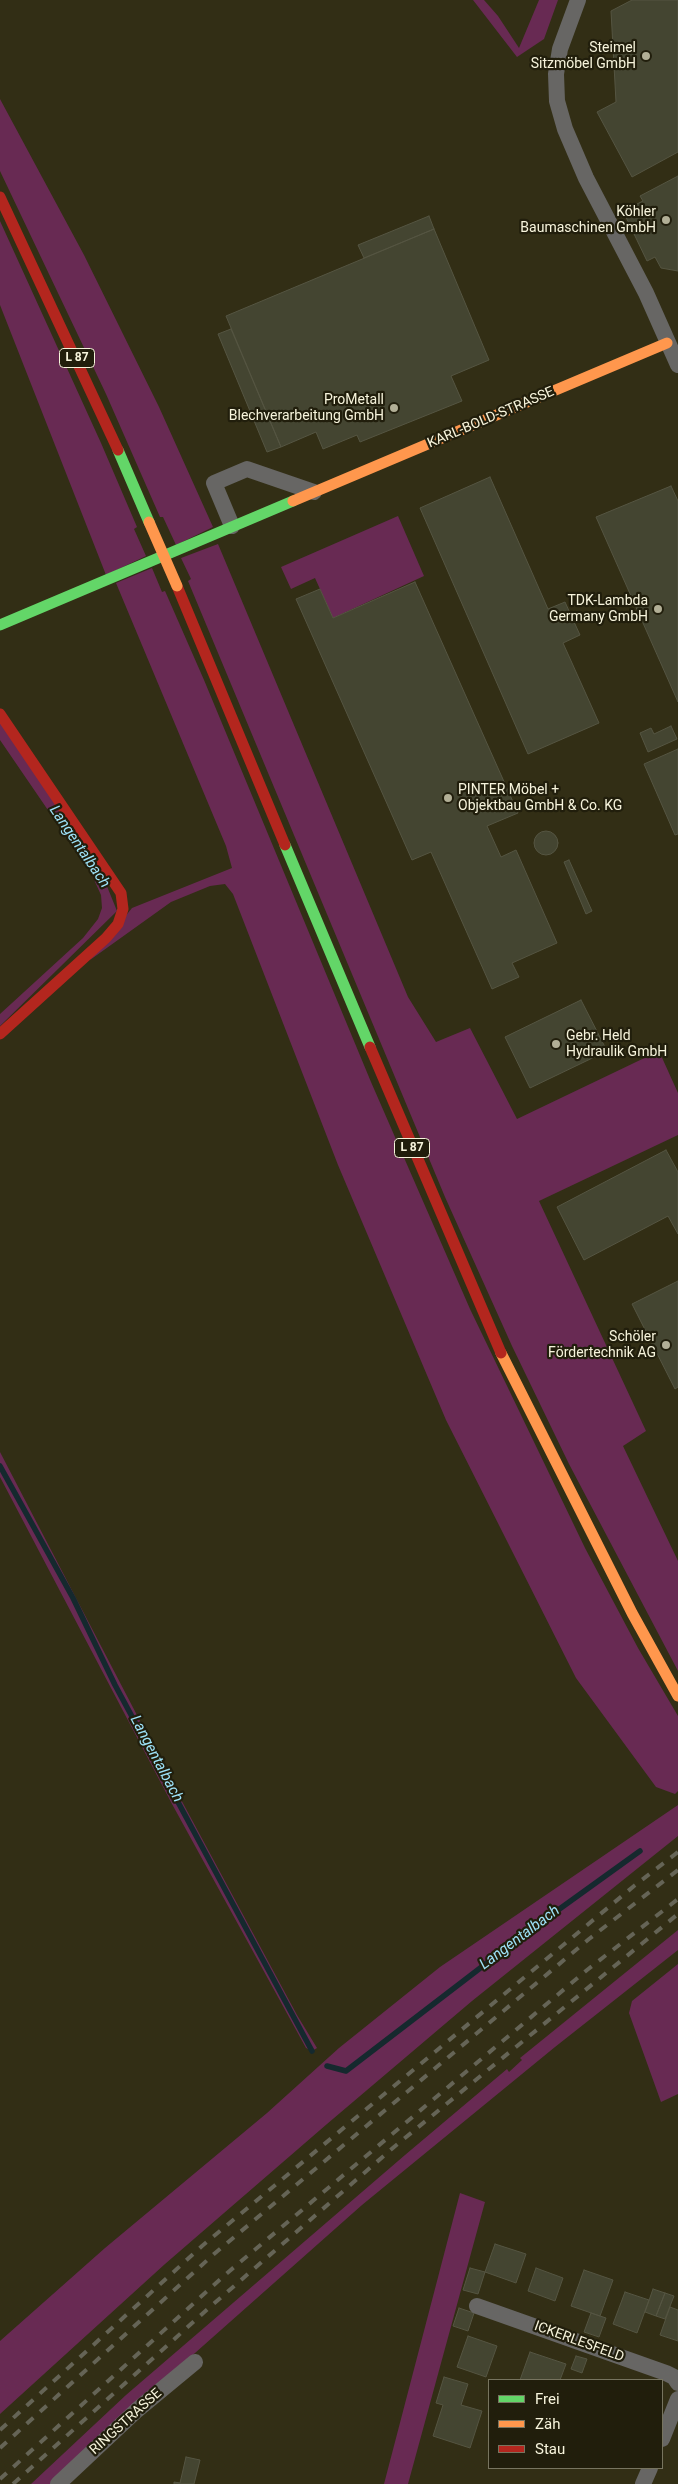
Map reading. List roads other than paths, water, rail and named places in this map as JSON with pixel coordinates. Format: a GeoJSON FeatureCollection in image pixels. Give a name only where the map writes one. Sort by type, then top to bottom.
{"type":"FeatureCollection","features":[{"type":"Feature","properties":{"kind":"main road","name":"L 87"},"geometry":{"type":"LineString","coordinates":[[0,197],[103,416],[177,586],[494,1339],[573,1500],[678,1696]]}},
{"type":"Feature","properties":{"kind":"main road","name":"KARL-BOLD-STRASSE"},"geometry":{"type":"LineString","coordinates":[[0,625],[667,343]]}},
{"type":"Feature","properties":{"kind":"main road"},"geometry":{"type":"LineString","coordinates":[[0,714],[120,893],[123,909],[118,924],[106,938],[0,1034]]}},
{"type":"Feature","properties":{"kind":"street"},"geometry":{"type":"LineString","coordinates":[[578,0],[560,49],[556,74],[557,101],[565,129],[586,178],[646,293],[678,365]]}},
{"type":"Feature","properties":{"kind":"street"},"geometry":{"type":"LineString","coordinates":[[232,526],[214,483],[231,475],[247,469],[314,492]]}},
{"type":"Feature","properties":{"kind":"street","name":"ICKERLESFELD"},"geometry":{"type":"LineString","coordinates":[[477,2306],[666,2373],[674,2377],[678,2383]]}},
{"type":"Feature","properties":{"kind":"street","name":"RINGSTRASSE"},"geometry":{"type":"LineString","coordinates":[[58,2484],[137,2410],[195,2362]]}},
{"type":"Feature","properties":{"kind":"street"},"geometry":{"type":"LineString","coordinates":[[663,2436],[678,2399]]}},
{"type":"Feature","properties":{"kind":"street"},"geometry":{"type":"LineString","coordinates":[[643,2484],[650,2469]]}},
{"type":"Feature","properties":{"kind":"waterway","name":"Langentalbach"},"geometry":{"type":"LineString","coordinates":[[0,1466],[73,1598],[115,1685],[312,2051]]}},
{"type":"Feature","properties":{"kind":"waterway","name":"Langentalbach"},"geometry":{"type":"LineString","coordinates":[[327,2066],[346,2071],[522,1936],[640,1851]]}},
{"type":"Feature","properties":{"kind":"railway"},"geometry":{"type":"LineString","coordinates":[[0,2430],[202,2246],[634,1886],[678,1852]]}},
{"type":"Feature","properties":{"kind":"railway"},"geometry":{"type":"LineString","coordinates":[[0,2448],[214,2254],[589,1939],[678,1870]]}},
{"type":"Feature","properties":{"kind":"railway"},"geometry":{"type":"LineString","coordinates":[[0,2479],[226,2274],[587,1970],[678,1899]]}},
{"type":"Feature","properties":{"kind":"railway"},"geometry":{"type":"LineString","coordinates":[[13,2484],[210,2307],[394,2147],[678,1914]]}},
{"type":"Feature","properties":{"kind":"place","name":"Steimel Sitzmöbel GmbH"},"geometry":{"type":"Point","coordinates":[646,56]}},
{"type":"Feature","properties":{"kind":"place","name":"Köhler Baumaschinen GmbH"},"geometry":{"type":"Point","coordinates":[666,220]}},
{"type":"Feature","properties":{"kind":"place","name":"ProMetall Blechverarbeitung GmbH"},"geometry":{"type":"Point","coordinates":[394,408]}},
{"type":"Feature","properties":{"kind":"place","name":"TDK-Lambda Germany GmbH"},"geometry":{"type":"Point","coordinates":[658,609]}},
{"type":"Feature","properties":{"kind":"place","name":"PINTER Möbel + Objektbau GmbH & Co. KG"},"geometry":{"type":"Point","coordinates":[448,798]}},
{"type":"Feature","properties":{"kind":"place","name":"Gebr. Held Hydraulik GmbH"},"geometry":{"type":"Point","coordinates":[556,1044]}},
{"type":"Feature","properties":{"kind":"place","name":"Schöler Fördertechnik AG"},"geometry":{"type":"Point","coordinates":[666,1345]}}]}
